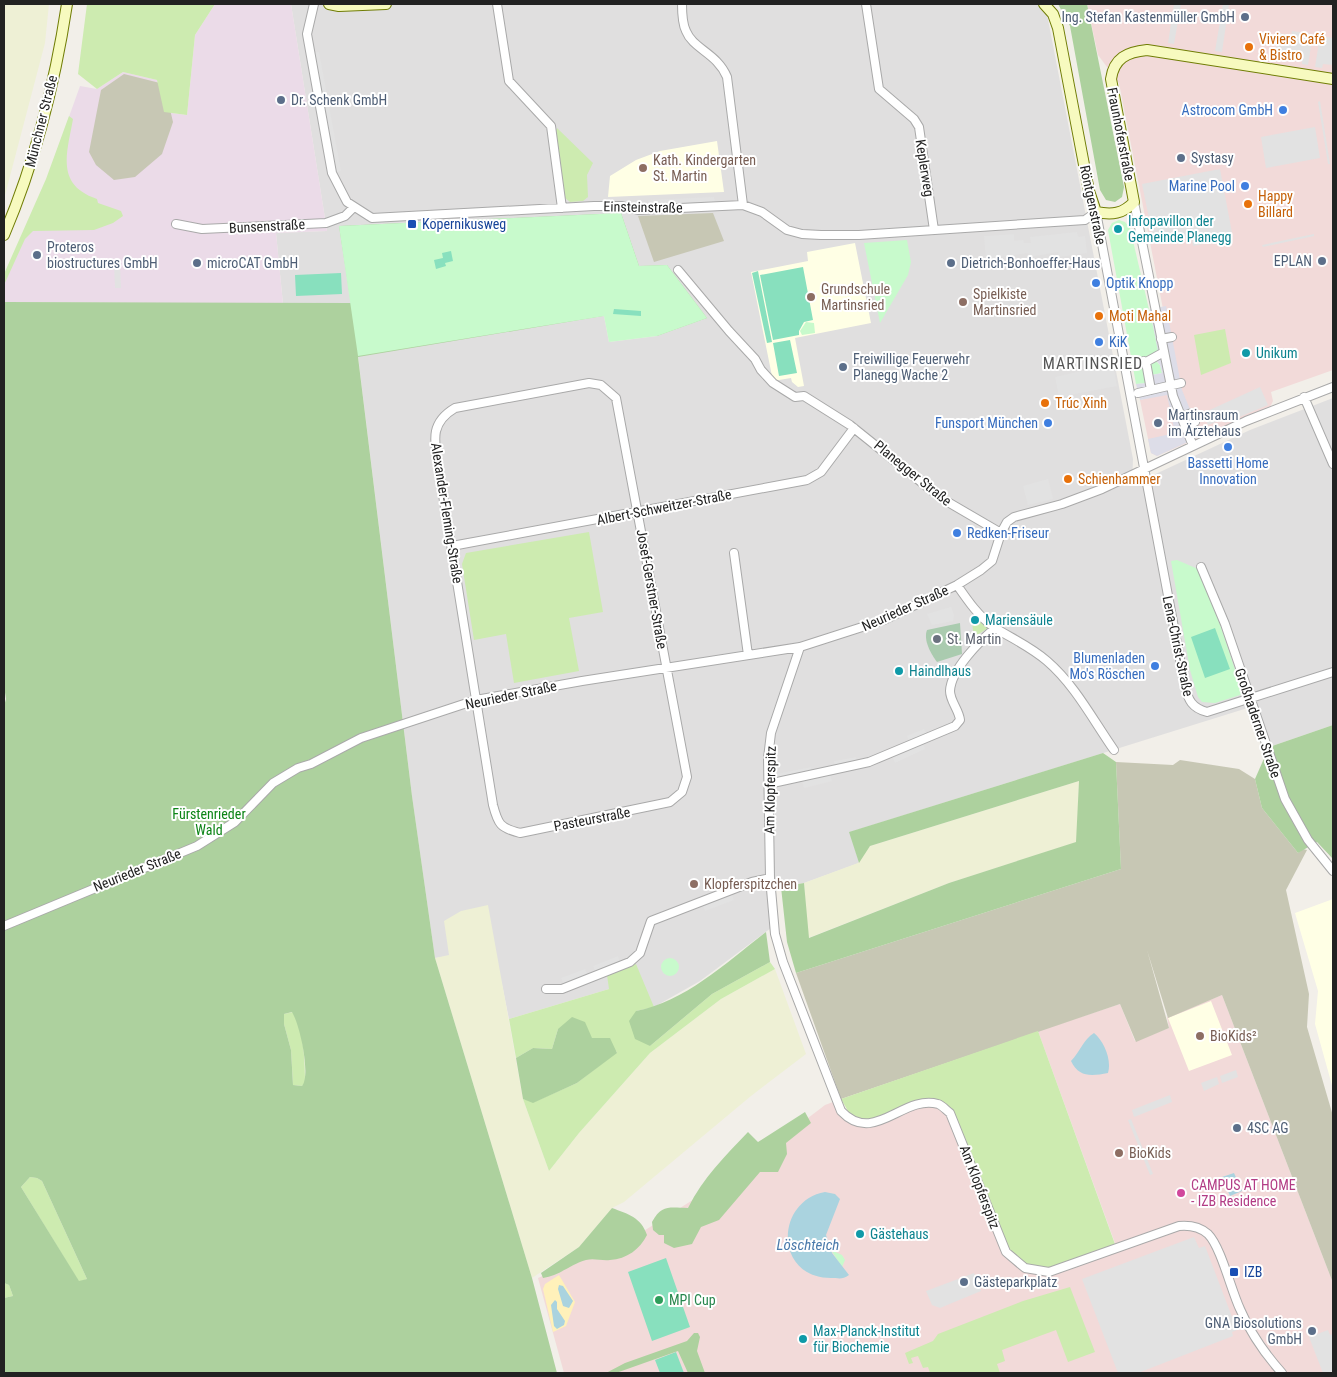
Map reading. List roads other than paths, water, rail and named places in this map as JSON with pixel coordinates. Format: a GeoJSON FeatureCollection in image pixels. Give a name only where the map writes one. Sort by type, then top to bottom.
{"type":"FeatureCollection","features":[{"type":"Feature","properties":{"kind":"street","name":"Münchner Straße"},"geometry":{"type":"LineString","coordinates":[[4,235],[36,147],[67,4]]}},
{"type":"Feature","properties":{"kind":"street","name":"Einsteinstraße"},"geometry":{"type":"LineString","coordinates":[[314,4],[307,34],[332,173],[341,194],[353,208],[365,216],[378,219],[562,208],[622,206],[638,210],[743,204],[762,212],[786,230],[802,234],[859,235],[1085,220],[1096,212],[1117,213],[1127,210],[1134,202]]}},
{"type":"Feature","properties":{"kind":"street"},"geometry":{"type":"LineString","coordinates":[[329,4],[339,6],[386,4]]}},
{"type":"Feature","properties":{"kind":"street"},"geometry":{"type":"LineString","coordinates":[[497,4],[509,81],[551,126],[562,208]]}},
{"type":"Feature","properties":{"kind":"street"},"geometry":{"type":"LineString","coordinates":[[682,4],[686,32],[690,38],[716,59],[727,77],[743,204]]}},
{"type":"Feature","properties":{"kind":"street","name":"Keplerweg"},"geometry":{"type":"LineString","coordinates":[[866,4],[879,89],[914,118],[919,127],[934,230]]}},
{"type":"Feature","properties":{"kind":"street","name":"Röntgenstraße"},"geometry":{"type":"LineString","coordinates":[[1044,4],[1053,14],[1058,28],[1089,191],[1096,212],[1144,469]]}},
{"type":"Feature","properties":{"kind":"street","name":"Fraunhoferstraße"},"geometry":{"type":"LineString","coordinates":[[1190,444],[1186,427],[1170,386],[1156,326],[1155,308],[1111,79],[1112,69],[1125,55],[1147,50],[1333,79]]}},
{"type":"Feature","properties":{"kind":"street","name":"Bunsenstraße"},"geometry":{"type":"LineString","coordinates":[[176,224],[202,229],[328,223],[345,216],[353,208]]}},
{"type":"Feature","properties":{"kind":"street","name":"Planegger Straße"},"geometry":{"type":"LineString","coordinates":[[678,270],[728,331],[755,359],[761,370],[773,383],[795,397],[804,396],[854,428],[941,498],[1001,533]]}},
{"type":"Feature","properties":{"kind":"street"},"geometry":{"type":"LineString","coordinates":[[1151,390],[1145,362],[1161,345],[1172,337]]}},
{"type":"Feature","properties":{"kind":"street","name":"Alexander-Fleming-Straße"},"geometry":{"type":"LineString","coordinates":[[476,700],[438,460],[435,430],[443,415],[454,408],[589,383],[602,385],[616,398],[638,511]]}},
{"type":"Feature","properties":{"kind":"street"},"geometry":{"type":"LineString","coordinates":[[1138,393],[1181,383]]}},
{"type":"Feature","properties":{"kind":"street"},"geometry":{"type":"LineString","coordinates":[[1001,533],[1007,522],[1014,517],[1080,498],[1144,469],[1190,444],[1333,387]]}},
{"type":"Feature","properties":{"kind":"street"},"geometry":{"type":"LineString","coordinates":[[1304,397],[1333,464]]}},
{"type":"Feature","properties":{"kind":"street"},"geometry":{"type":"LineString","coordinates":[[1182,417],[1192,413]]}},
{"type":"Feature","properties":{"kind":"street"},"geometry":{"type":"LineString","coordinates":[[1186,427],[1195,422]]}},
{"type":"Feature","properties":{"kind":"street","name":"Albert-Schweitzer-Straße"},"geometry":{"type":"LineString","coordinates":[[452,546],[807,480],[821,472],[854,428]]}},
{"type":"Feature","properties":{"kind":"street","name":"Lena-Christ-Straße"},"geometry":{"type":"LineString","coordinates":[[1144,469],[1190,704],[1198,710],[1207,712],[1333,672]]}},
{"type":"Feature","properties":{"kind":"street","name":"Josef-Gerstner-Straße"},"geometry":{"type":"LineString","coordinates":[[638,511],[667,668]]}},
{"type":"Feature","properties":{"kind":"street","name":"Neurieder Straße"},"geometry":{"type":"LineString","coordinates":[[4,926],[197,846],[235,822],[273,783],[298,768],[330,755],[344,745],[476,700],[800,648],[876,623],[956,585],[992,561],[1001,533]]}},
{"type":"Feature","properties":{"kind":"street"},"geometry":{"type":"LineString","coordinates":[[734,553],[748,655]]}},
{"type":"Feature","properties":{"kind":"street","name":"Großhaderner Straße"},"geometry":{"type":"LineString","coordinates":[[1201,566],[1225,624],[1285,799],[1308,840],[1333,871]]}},
{"type":"Feature","properties":{"kind":"street"},"geometry":{"type":"LineString","coordinates":[[956,585],[979,615],[995,628],[1014,637],[1047,662],[1081,700],[1114,750]]}},
{"type":"Feature","properties":{"kind":"street"},"geometry":{"type":"LineString","coordinates":[[768,784],[869,762],[955,726],[960,720],[950,690],[966,656],[995,628]]}},
{"type":"Feature","properties":{"kind":"street","name":"Am Klopferspitz"},"geometry":{"type":"LineString","coordinates":[[800,648],[772,733],[768,758],[770,878],[775,934],[783,962],[836,1103],[848,1119],[858,1123],[876,1122],[919,1104],[938,1104],[950,1113],[1006,1252],[1025,1268],[1049,1272],[1179,1226],[1196,1227],[1203,1230],[1213,1241],[1240,1310],[1255,1337],[1282,1373]]}},
{"type":"Feature","properties":{"kind":"street","name":"Pasteurstraße"},"geometry":{"type":"LineString","coordinates":[[476,700],[497,820],[504,830],[520,833],[670,802],[682,792],[687,777],[667,668]]}},
{"type":"Feature","properties":{"kind":"street"},"geometry":{"type":"LineString","coordinates":[[546,989],[562,989],[630,962],[640,953],[650,921],[752,882],[770,878]]}},
{"type":"Feature","properties":{"kind":"water"},"geometry":{"type":"Polygon","coordinates":[[[1094,1033],[1098,1036],[1106,1051],[1109,1062],[1108,1073],[1091,1075],[1082,1073],[1074,1067],[1071,1061],[1087,1039],[1094,1033]]]}},
{"type":"Feature","properties":{"kind":"water"},"geometry":{"type":"Polygon","coordinates":[[[1234,1173],[1242,1191],[1230,1196],[1222,1177],[1234,1173]]]}},
{"type":"Feature","properties":{"kind":"water","name":"Löschteich"},"geometry":{"type":"Polygon","coordinates":[[[825,1192],[835,1194],[840,1199],[826,1235],[832,1253],[849,1275],[842,1278],[812,1275],[799,1266],[791,1253],[788,1238],[790,1223],[797,1209],[809,1198],[825,1192]]]}},
{"type":"Feature","properties":{"kind":"water"},"geometry":{"type":"Polygon","coordinates":[[[559,1285],[563,1286],[573,1301],[569,1308],[563,1306],[558,1289],[559,1285]]]}},
{"type":"Feature","properties":{"kind":"water"},"geometry":{"type":"Polygon","coordinates":[[[555,1300],[557,1302],[557,1309],[565,1321],[564,1325],[557,1329],[554,1326],[551,1305],[555,1300]]]}},
{"type":"Feature","properties":{"kind":"place","name":"Ing. Stefan Kastenmüller GmbH"},"geometry":{"type":"Point","coordinates":[1245,17]}},
{"type":"Feature","properties":{"kind":"place","name":"Viviers Café & Bistro"},"geometry":{"type":"Point","coordinates":[1249,47]}},
{"type":"Feature","properties":{"kind":"place","name":"Dr. Schenk GmbH"},"geometry":{"type":"Point","coordinates":[281,100]}},
{"type":"Feature","properties":{"kind":"place","name":"Astrocom GmbH"},"geometry":{"type":"Point","coordinates":[1283,110]}},
{"type":"Feature","properties":{"kind":"place","name":"Systasy"},"geometry":{"type":"Point","coordinates":[1181,158]}},
{"type":"Feature","properties":{"kind":"place","name":"Kath. Kindergarten St. Martin"},"geometry":{"type":"Point","coordinates":[643,168]}},
{"type":"Feature","properties":{"kind":"place","name":"Marine Pool"},"geometry":{"type":"Point","coordinates":[1245,186]}},
{"type":"Feature","properties":{"kind":"place","name":"Happy Billard"},"geometry":{"type":"Point","coordinates":[1248,204]}},
{"type":"Feature","properties":{"kind":"place","name":"Kopernikusweg"},"geometry":{"type":"Point","coordinates":[412,224]}},
{"type":"Feature","properties":{"kind":"place","name":"Infopavillon der Gemeinde Planegg"},"geometry":{"type":"Point","coordinates":[1118,229]}},
{"type":"Feature","properties":{"kind":"place","name":"Proteros biostructures GmbH"},"geometry":{"type":"Point","coordinates":[37,255]}},
{"type":"Feature","properties":{"kind":"place","name":"EPLAN"},"geometry":{"type":"Point","coordinates":[1322,261]}},
{"type":"Feature","properties":{"kind":"place","name":"microCAT GmbH"},"geometry":{"type":"Point","coordinates":[197,263]}},
{"type":"Feature","properties":{"kind":"place","name":"Dietrich-Bonhoeffer-Haus"},"geometry":{"type":"Point","coordinates":[951,263]}},
{"type":"Feature","properties":{"kind":"place","name":"Optik Knopp"},"geometry":{"type":"Point","coordinates":[1096,283]}},
{"type":"Feature","properties":{"kind":"place","name":"Grundschule Martinsried"},"geometry":{"type":"Point","coordinates":[811,297]}},
{"type":"Feature","properties":{"kind":"place","name":"Spielkiste Martinsried"},"geometry":{"type":"Point","coordinates":[963,302]}},
{"type":"Feature","properties":{"kind":"place","name":"Moti Mahal"},"geometry":{"type":"Point","coordinates":[1099,316]}},
{"type":"Feature","properties":{"kind":"place","name":"KiK"},"geometry":{"type":"Point","coordinates":[1099,342]}},
{"type":"Feature","properties":{"kind":"place","name":"Unikum"},"geometry":{"type":"Point","coordinates":[1246,353]}},
{"type":"Feature","properties":{"kind":"place","name":"Freiwillige Feuerwehr Planegg Wache 2"},"geometry":{"type":"Point","coordinates":[843,367]}},
{"type":"Feature","properties":{"kind":"place","name":"Trúc Xinh"},"geometry":{"type":"Point","coordinates":[1045,403]}},
{"type":"Feature","properties":{"kind":"place","name":"Funsport München"},"geometry":{"type":"Point","coordinates":[1048,423]}},
{"type":"Feature","properties":{"kind":"place","name":"Martinsraum im Ärztehaus"},"geometry":{"type":"Point","coordinates":[1158,423]}},
{"type":"Feature","properties":{"kind":"place","name":"Bassetti Home Innovation"},"geometry":{"type":"Point","coordinates":[1228,447]}},
{"type":"Feature","properties":{"kind":"place","name":"Schienhammer"},"geometry":{"type":"Point","coordinates":[1068,479]}},
{"type":"Feature","properties":{"kind":"place","name":"Redken-Friseur"},"geometry":{"type":"Point","coordinates":[957,533]}},
{"type":"Feature","properties":{"kind":"place","name":"Mariensäule"},"geometry":{"type":"Point","coordinates":[975,620]}},
{"type":"Feature","properties":{"kind":"place","name":"St. Martin"},"geometry":{"type":"Point","coordinates":[937,639]}},
{"type":"Feature","properties":{"kind":"place","name":"Blumenladen Mo's Röschen"},"geometry":{"type":"Point","coordinates":[1155,666]}},
{"type":"Feature","properties":{"kind":"place","name":"Haindlhaus"},"geometry":{"type":"Point","coordinates":[899,671]}},
{"type":"Feature","properties":{"kind":"place","name":"Klopferspitzchen"},"geometry":{"type":"Point","coordinates":[694,884]}},
{"type":"Feature","properties":{"kind":"place","name":"BioKids²"},"geometry":{"type":"Point","coordinates":[1200,1036]}},
{"type":"Feature","properties":{"kind":"place","name":"4SC AG"},"geometry":{"type":"Point","coordinates":[1237,1128]}},
{"type":"Feature","properties":{"kind":"place","name":"BioKids"},"geometry":{"type":"Point","coordinates":[1119,1153]}},
{"type":"Feature","properties":{"kind":"place","name":"CAMPUS AT HOME - IZB Residence"},"geometry":{"type":"Point","coordinates":[1181,1193]}},
{"type":"Feature","properties":{"kind":"place","name":"Gästehaus"},"geometry":{"type":"Point","coordinates":[860,1234]}},
{"type":"Feature","properties":{"kind":"place","name":"IZB"},"geometry":{"type":"Point","coordinates":[1234,1272]}},
{"type":"Feature","properties":{"kind":"place","name":"Gästeparkplatz"},"geometry":{"type":"Point","coordinates":[964,1282]}},
{"type":"Feature","properties":{"kind":"place","name":"MPI Cup"},"geometry":{"type":"Point","coordinates":[659,1300]}},
{"type":"Feature","properties":{"kind":"place","name":"GNA Biosolutions GmbH"},"geometry":{"type":"Point","coordinates":[1312,1331]}},
{"type":"Feature","properties":{"kind":"place","name":"Max-Planck-Institut für Biochemie"},"geometry":{"type":"Point","coordinates":[803,1339]}},
{"type":"Feature","properties":{"kind":"district","name":"MARTINSRIED"},"geometry":{"type":"Point","coordinates":[1093,363]}},
{"type":"Feature","properties":{"kind":"park label","name":"Fürstenrieder Wald"},"geometry":{"type":"Point","coordinates":[209,822]}}]}
